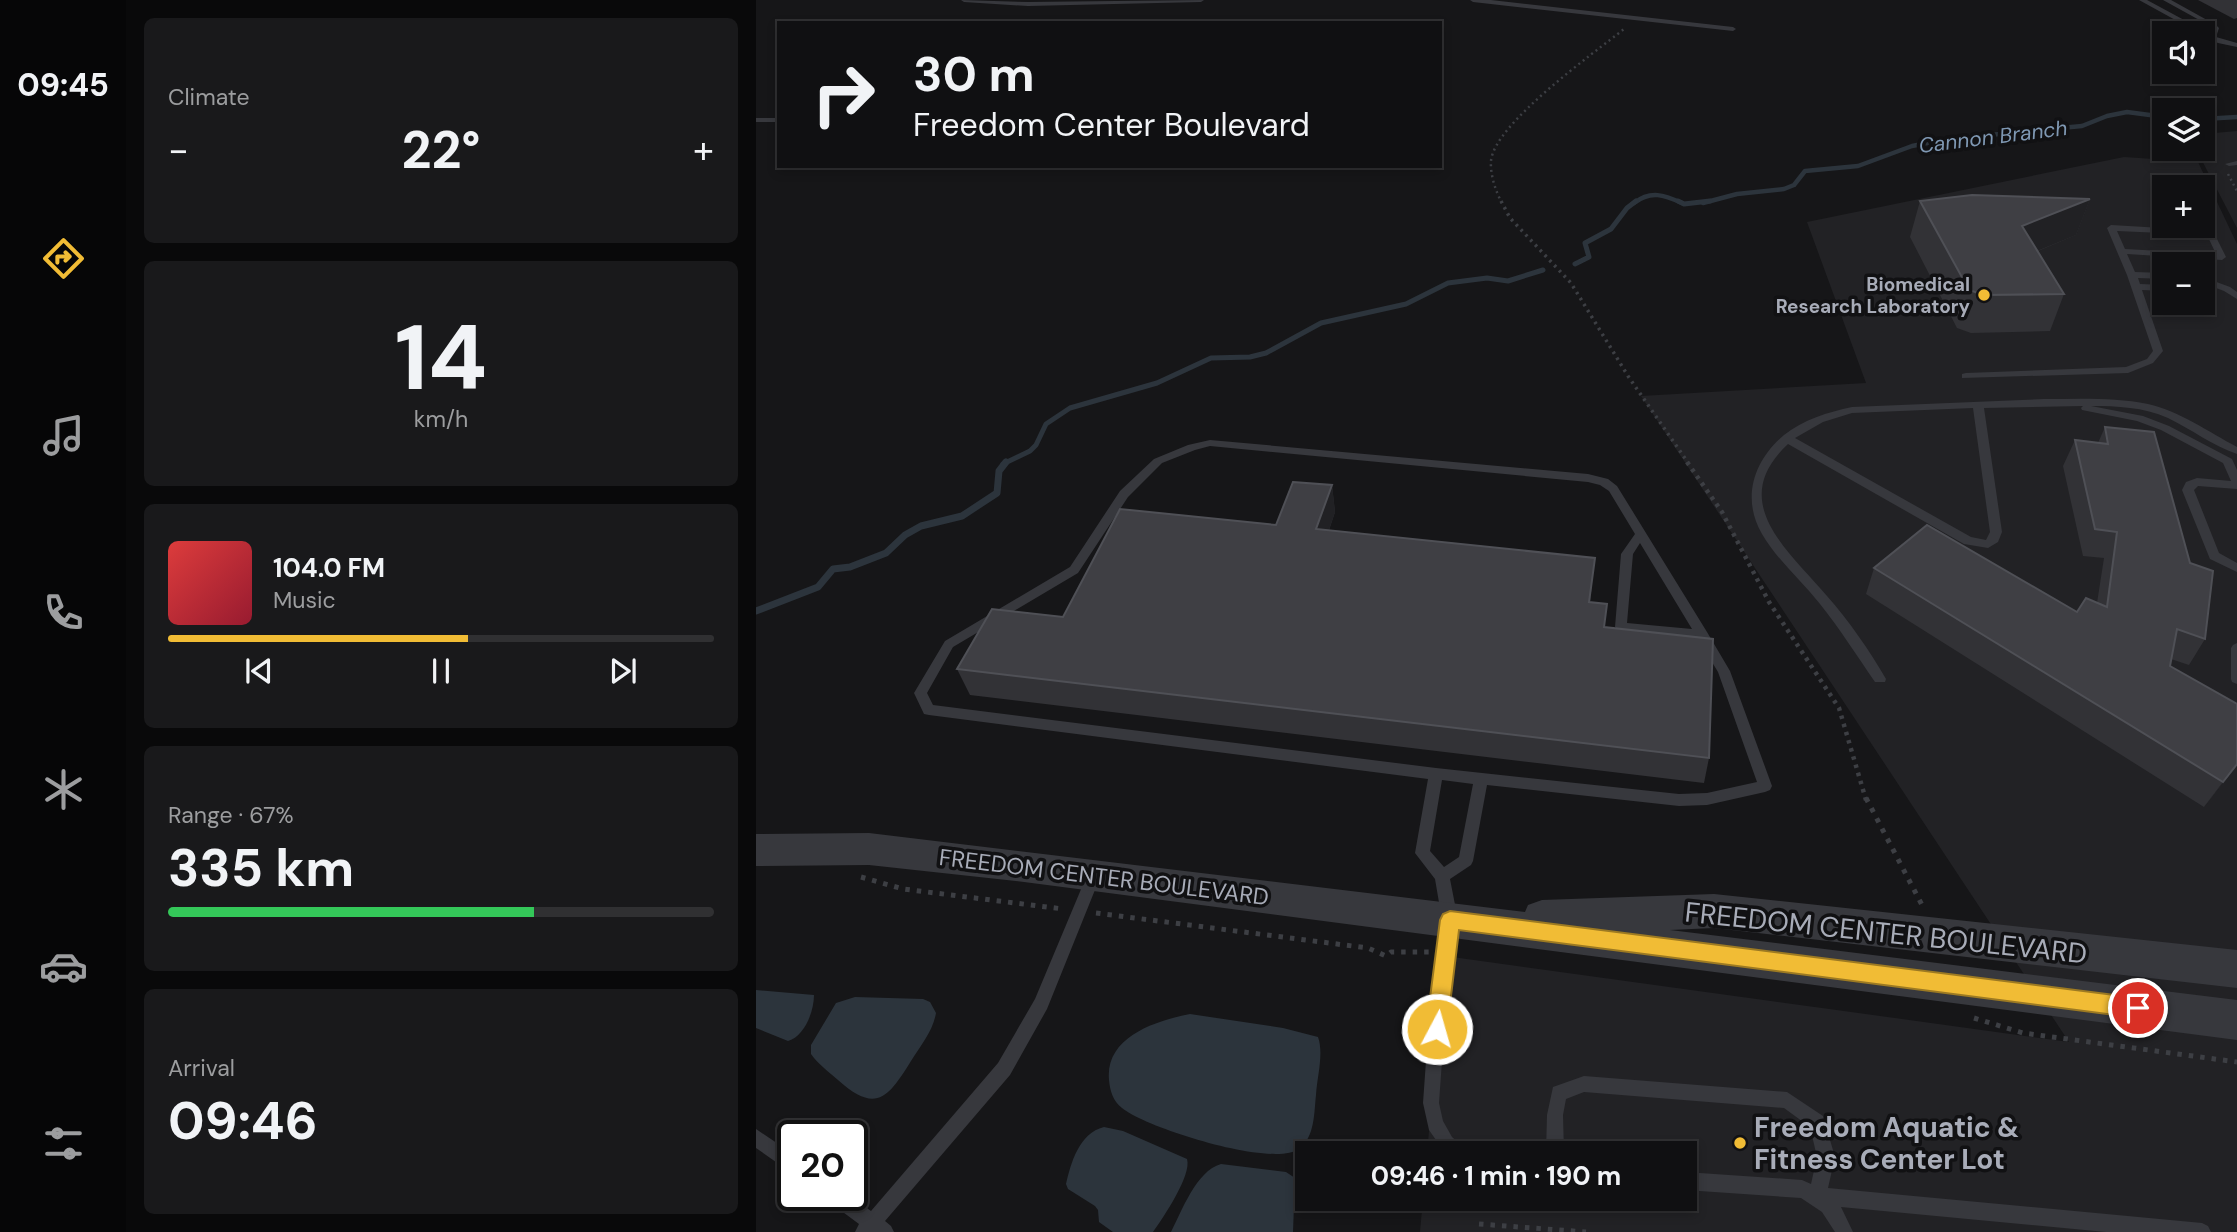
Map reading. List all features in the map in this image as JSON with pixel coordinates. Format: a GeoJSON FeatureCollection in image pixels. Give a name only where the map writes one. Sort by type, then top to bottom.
{"type":"FeatureCollection","features":[{"type":"Feature","properties":{"kind":"street","name":"FREEDOM CENTER BOULEVARD"},"geometry":{"type":"LineString","coordinates":[[756,850],[869,849],[1094,875],[2237,1020]]}},
{"type":"Feature","properties":{"kind":"street","name":"FREEDOM CENTER BOULEVARD"},"geometry":{"type":"LineString","coordinates":[[1450,920],[1714,911],[2237,970]]}},
{"type":"Feature","properties":{"kind":"lane"},"geometry":{"type":"LineString","coordinates":[[964,0],[1028,4],[1201,0]]}},
{"type":"Feature","properties":{"kind":"lane"},"geometry":{"type":"LineString","coordinates":[[1473,0],[1732,29]]}},
{"type":"Feature","properties":{"kind":"lane"},"geometry":{"type":"LineString","coordinates":[[2142,0],[2181,21]]}},
{"type":"Feature","properties":{"kind":"lane"},"geometry":{"type":"LineString","coordinates":[[2166,0],[2205,21]]}},
{"type":"Feature","properties":{"kind":"lane"},"geometry":{"type":"LineString","coordinates":[[2215,40],[2237,45]]}},
{"type":"Feature","properties":{"kind":"lane"},"geometry":{"type":"LineString","coordinates":[[756,120],[777,120]]}},
{"type":"Feature","properties":{"kind":"lane"},"geometry":{"type":"LineString","coordinates":[[1966,376],[2117,371],[2142,365],[2158,351],[2138,287],[2121,251],[2111,228],[2210,233],[2222,257],[2121,251]]}},
{"type":"Feature","properties":{"kind":"lane"},"geometry":{"type":"LineString","coordinates":[[2132,275],[2152,276]]}},
{"type":"Feature","properties":{"kind":"lane"},"geometry":{"type":"LineString","coordinates":[[2215,284],[2227,289],[2237,298]]}},
{"type":"Feature","properties":{"kind":"lane"},"geometry":{"type":"LineString","coordinates":[[2138,287],[2152,288]]}},
{"type":"Feature","properties":{"kind":"lane"},"geometry":{"type":"LineString","coordinates":[[2215,291],[2237,298]]}},
{"type":"Feature","properties":{"kind":"lane"},"geometry":{"type":"LineString","coordinates":[[2044,402],[2139,418],[2232,459],[2237,484],[2197,482],[2188,489],[2214,556],[2237,568]]}},
{"type":"Feature","properties":{"kind":"lane"},"geometry":{"type":"LineString","coordinates":[[1880,679],[1825,601],[1780,553],[1760,520],[1755,503],[1762,467],[1786,438],[1814,420],[1852,410],[2044,402],[2119,403],[2148,407],[2186,422],[2237,451]]}},
{"type":"Feature","properties":{"kind":"lane"},"geometry":{"type":"LineString","coordinates":[[1786,438],[1968,541],[1988,544],[1994,539],[1996,532],[1978,404]]}},
{"type":"Feature","properties":{"kind":"lane"},"geometry":{"type":"LineString","coordinates":[[1228,443],[1588,478],[1604,482],[1613,489],[1703,635],[1724,671],[1765,786],[1707,799],[1679,800],[1436,774],[929,710],[920,693],[949,644],[1074,570],[1124,494],[1158,461],[1192,447],[1228,443]]}},
{"type":"Feature","properties":{"kind":"lane"},"geometry":{"type":"LineString","coordinates":[[1641,533],[1627,554],[1621,627],[1703,635]]}},
{"type":"Feature","properties":{"kind":"lane"},"geometry":{"type":"LineString","coordinates":[[2237,648],[2237,679]]}},
{"type":"Feature","properties":{"kind":"lane"},"geometry":{"type":"LineString","coordinates":[[1436,774],[1422,853],[1442,876],[1450,920],[1438,1005],[1431,1102],[1435,1124],[1445,1141]]}},
{"type":"Feature","properties":{"kind":"lane"},"geometry":{"type":"LineString","coordinates":[[1442,876],[1466,861],[1480,779]]}},
{"type":"Feature","properties":{"kind":"lane"},"geometry":{"type":"LineString","coordinates":[[852,1211],[873,1229],[1004,1069],[1041,1004],[1094,875]]}},
{"type":"Feature","properties":{"kind":"lane"},"geometry":{"type":"LineString","coordinates":[[1555,1141],[1555,1115],[1559,1093],[1584,1084],[1787,1100],[1816,1122],[1826,1157],[1817,1196]]}},
{"type":"Feature","properties":{"kind":"lane"},"geometry":{"type":"LineString","coordinates":[[756,1138],[777,1153]]}},
{"type":"Feature","properties":{"kind":"lane"},"geometry":{"type":"LineString","coordinates":[[1697,1182],[1802,1189],[1817,1196],[1833,1210],[1844,1232]]}},
{"type":"Feature","properties":{"kind":"lane"},"geometry":{"type":"LineString","coordinates":[[1817,1196],[2202,1232]]}},
{"type":"Feature","properties":{"kind":"path"},"geometry":{"type":"LineString","coordinates":[[1635,19],[1607,45],[1545,91],[1502,137],[1491,160],[1496,192],[1510,218],[1571,283],[1628,376],[1722,512],[1769,602],[1833,698],[1847,729],[1867,802],[1939,936]]}},
{"type":"Feature","properties":{"kind":"path"},"geometry":{"type":"LineString","coordinates":[[853,876],[903,889],[1017,903]]}},
{"type":"Feature","properties":{"kind":"path"},"geometry":{"type":"LineString","coordinates":[[1137,918],[1368,948],[1386,956],[1391,952]]}},
{"type":"Feature","properties":{"kind":"path"},"geometry":{"type":"LineString","coordinates":[[1479,1223],[1586,1232]]}},
{"type":"Feature","properties":{"kind":"shaded area"},"geometry":{"type":"Polygon","coordinates":[[[2237,131],[2237,228],[2215,186],[2215,175],[2209,175],[2202,161],[2215,161],[2215,133],[2237,131]]]}},
{"type":"Feature","properties":{"kind":"shaded area"},"geometry":{"type":"Polygon","coordinates":[[[2124,157],[2152,161],[2198,162],[2204,175],[2152,175],[2152,238],[2215,238],[2215,198],[2237,244],[2237,1232],[1420,1232],[1422,1211],[1697,1211],[1697,1141],[1428,1141],[1445,956],[2069,1042],[1641,396],[1866,383],[1807,222],[2124,157]]]}},
{"type":"Feature","properties":{"kind":"shaded area"},"geometry":{"type":"Polygon","coordinates":[[[756,990],[814,995],[810,1015],[799,1034],[788,1041],[756,1028],[756,990]]]}},
{"type":"Feature","properties":{"kind":"shaded area"},"geometry":{"type":"Polygon","coordinates":[[[855,997],[923,999],[930,1002],[936,1013],[929,1032],[903,1074],[888,1092],[872,1099],[862,1097],[851,1090],[811,1054],[811,1045],[836,1003],[855,997]]]}},
{"type":"Feature","properties":{"kind":"shaded area"},"geometry":{"type":"Polygon","coordinates":[[[1190,1014],[1283,1028],[1318,1037],[1320,1058],[1313,1124],[1306,1141],[1295,1141],[1295,1150],[1285,1154],[1238,1150],[1156,1126],[1122,1108],[1112,1096],[1109,1084],[1110,1065],[1115,1053],[1135,1034],[1162,1021],[1190,1014]]]}},
{"type":"Feature","properties":{"kind":"shaded area"},"geometry":{"type":"Polygon","coordinates":[[[1104,1127],[1123,1131],[1187,1159],[1181,1185],[1153,1232],[1113,1232],[1099,1222],[1095,1206],[1068,1189],[1066,1184],[1071,1167],[1082,1142],[1095,1130],[1104,1127]]]}},
{"type":"Feature","properties":{"kind":"shaded area"},"geometry":{"type":"Polygon","coordinates":[[[1221,1164],[1286,1172],[1295,1178],[1293,1232],[1171,1232],[1197,1183],[1212,1168],[1221,1164]]]}},
{"type":"Feature","properties":{"kind":"building"},"geometry":{"type":"Polygon","coordinates":[[[1972,195],[2090,199],[2022,226],[2064,294],[1984,295],[1969,290],[1920,201],[1972,195]]]}},
{"type":"Feature","properties":{"kind":"building"},"geometry":{"type":"Polygon","coordinates":[[[2105,427],[2154,432],[2190,563],[2213,571],[2205,639],[2177,629],[2170,666],[2237,704],[2237,764],[2223,782],[1874,568],[1927,525],[2077,612],[2086,598],[2107,607],[2117,532],[2095,529],[2075,440],[2108,444],[2105,427]]]}},
{"type":"Feature","properties":{"kind":"building"},"geometry":{"type":"Polygon","coordinates":[[[1293,482],[1332,485],[1316,529],[1595,558],[1589,602],[1607,604],[1604,627],[1713,639],[1709,758],[957,669],[992,609],[1063,617],[1120,509],[1276,525],[1293,482]]]}},
{"type":"Feature","properties":{"kind":"waterway","name":"Cannon Branch"},"geometry":{"type":"LineString","coordinates":[[1703,203],[1737,194],[1784,189],[1794,185],[1805,171],[1858,166],[1912,146],[1948,139],[2082,126],[2107,116],[2127,112],[2152,115]]}},
{"type":"Feature","properties":{"kind":"waterway","name":"Cannon Branch"},"geometry":{"type":"LineString","coordinates":[[2215,118],[2237,117]]}},
{"type":"Feature","properties":{"kind":"waterway","name":"Cannon Branch"},"geometry":{"type":"LineString","coordinates":[[1634,203],[1652,195],[1682,203]]}},
{"type":"Feature","properties":{"kind":"waterway","name":"Cannon Branch"},"geometry":{"type":"LineString","coordinates":[[1575,264],[1589,257],[1585,243],[1611,229],[1636,201]]}},
{"type":"Feature","properties":{"kind":"waterway","name":"Cannon Branch"},"geometry":{"type":"LineString","coordinates":[[1678,201],[1682,203]]}},
{"type":"Feature","properties":{"kind":"waterway","name":"Cannon Branch"},"geometry":{"type":"LineString","coordinates":[[1682,203],[1710,201]]}},
{"type":"Feature","properties":{"kind":"waterway","name":"Cannon Branch"},"geometry":{"type":"LineString","coordinates":[[1005,463],[1030,451],[1036,445],[1046,424],[1070,408],[1157,383],[1211,358],[1250,357],[1266,353],[1321,323],[1406,304],[1448,283],[1487,278],[1508,281],[1543,270]]}},
{"type":"Feature","properties":{"kind":"waterway","name":"Cannon Branch"},"geometry":{"type":"LineString","coordinates":[[756,611],[818,587],[833,569],[850,567],[886,553],[905,535],[921,526],[962,516],[997,493],[999,471],[1005,463]]}},
{"type":"Feature","properties":{"kind":"place","name":"Biomedical Research Laboratory"},"geometry":{"type":"Point","coordinates":[1984,295]}},
{"type":"Feature","properties":{"kind":"place","name":"Freedom Aquatic & Fitness Center Lot"},"geometry":{"type":"Point","coordinates":[1740,1143]}},
{"type":"Feature","properties":{"kind":"route"},"geometry":{"type":"LineString","coordinates":[[1437,1029],[1450,920],[2138,1008]]}}]}
